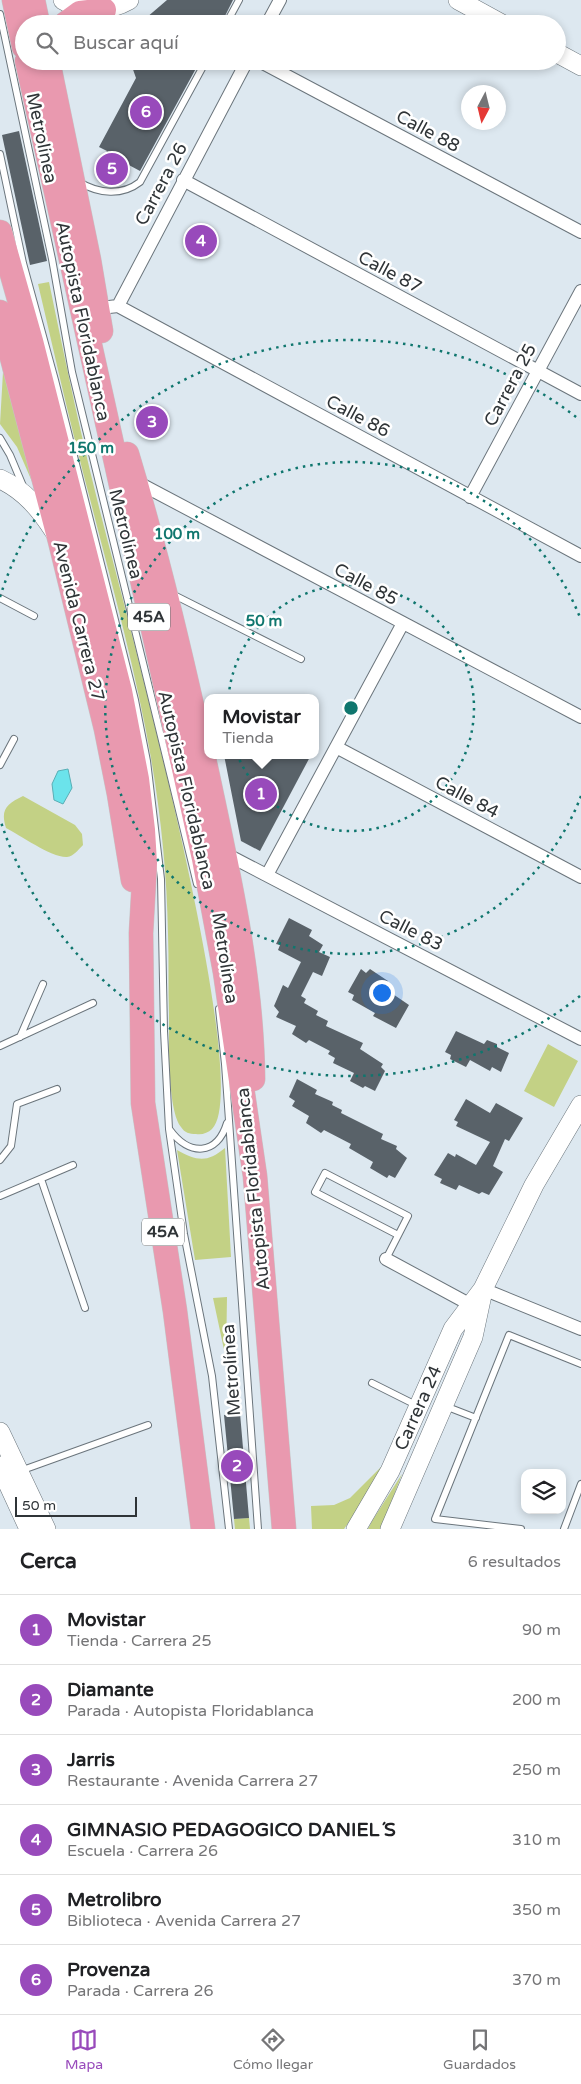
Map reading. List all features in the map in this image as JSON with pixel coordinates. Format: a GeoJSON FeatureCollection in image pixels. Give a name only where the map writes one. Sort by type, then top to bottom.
{"type":"FeatureCollection","features":[{"type":"Feature","properties":{"kind":"highway"},"geometry":{"type":"LineString","coordinates":[[14,0],[17,15]]}},
{"type":"Feature","properties":{"kind":"highway"},"geometry":{"type":"LineString","coordinates":[[33,0],[36,15]]}},
{"type":"Feature","properties":{"kind":"highway"},"geometry":{"type":"LineString","coordinates":[[77,15],[104,10]]}},
{"type":"Feature","properties":{"kind":"highway","name":"Autopista Floridablanca"},"geometry":{"type":"LineString","coordinates":[[29,70],[204,859],[225,972],[255,1176],[284,1529]]}},
{"type":"Feature","properties":{"kind":"highway","name":"45A"},"geometry":{"type":"LineString","coordinates":[[51,70],[73,177],[107,307],[124,441],[164,590],[188,690],[224,853],[240,938],[250,1013],[253,1053],[255,1176]]}},
{"type":"Feature","properties":{"kind":"highway","name":"45A"},"geometry":{"type":"LineString","coordinates":[[0,232],[31,341],[109,649],[137,779],[144,838],[141,933],[142,1055],[145,1118],[175,1311],[203,1529]]}},
{"type":"Feature","properties":{"kind":"highway","name":"Avenida Carrera 27"},"geometry":{"type":"LineString","coordinates":[[0,312],[60,540],[114,766],[141,933]]}},
{"type":"Feature","properties":{"kind":"street"},"geometry":{"type":"LineString","coordinates":[[63,0],[79,7],[104,10],[129,0]]}},
{"type":"Feature","properties":{"kind":"street"},"geometry":{"type":"LineString","coordinates":[[272,15],[280,0]]}},
{"type":"Feature","properties":{"kind":"street"},"geometry":{"type":"LineString","coordinates":[[458,0],[486,15]]}},
{"type":"Feature","properties":{"kind":"street"},"geometry":{"type":"LineString","coordinates":[[566,58],[581,66]]}},
{"type":"Feature","properties":{"kind":"street","name":"Carrera 26"},"geometry":{"type":"LineString","coordinates":[[107,307],[183,180],[242,70]]}},
{"type":"Feature","properties":{"kind":"street","name":"Calle 88"},"geometry":{"type":"LineString","coordinates":[[276,70],[581,232]]}},
{"type":"Feature","properties":{"kind":"street","name":"Calle 87"},"geometry":{"type":"LineString","coordinates":[[183,180],[581,394]]}},
{"type":"Feature","properties":{"kind":"street","name":"Carrera 25"},"geometry":{"type":"LineString","coordinates":[[470,497],[581,290]]}},
{"type":"Feature","properties":{"kind":"street","name":"Calle 86"},"geometry":{"type":"LineString","coordinates":[[107,307],[581,556]]}},
{"type":"Feature","properties":{"kind":"street"},"geometry":{"type":"LineString","coordinates":[[0,479],[17,489],[33,502],[60,540]]}},
{"type":"Feature","properties":{"kind":"street","name":"Calle 85"},"geometry":{"type":"LineString","coordinates":[[135,482],[581,717]]}},
{"type":"Feature","properties":{"kind":"street"},"geometry":{"type":"LineString","coordinates":[[267,875],[402,623]]}},
{"type":"Feature","properties":{"kind":"street","name":"Calle 84"},"geometry":{"type":"LineString","coordinates":[[336,747],[581,877]]}},
{"type":"Feature","properties":{"kind":"street","name":"Calle 83"},"geometry":{"type":"LineString","coordinates":[[224,853],[581,1039]]}},
{"type":"Feature","properties":{"kind":"street","name":"Carrera 24"},"geometry":{"type":"LineString","coordinates":[[356,1529],[390,1471],[453,1329],[483,1289],[534,1185],[581,1105]]}},
{"type":"Feature","properties":{"kind":"street"},"geometry":{"type":"LineString","coordinates":[[386,1259],[471,1305]]}},
{"type":"Feature","properties":{"kind":"street"},"geometry":{"type":"LineString","coordinates":[[483,1289],[581,1329]]}},
{"type":"Feature","properties":{"kind":"street","name":"Carrera 24"},"geometry":{"type":"LineString","coordinates":[[390,1529],[472,1337],[483,1289]]}},
{"type":"Feature","properties":{"kind":"street"},"geometry":{"type":"LineString","coordinates":[[1,1435],[20,1471],[46,1529]]}},
{"type":"Feature","properties":{"kind":"street"},"geometry":{"type":"LineString","coordinates":[[0,1466],[29,1529]]}},
{"type":"Feature","properties":{"kind":"lane"},"geometry":{"type":"LineString","coordinates":[[231,15],[239,0]]}},
{"type":"Feature","properties":{"kind":"lane","name":"Metrolínea"},"geometry":{"type":"LineString","coordinates":[[0,14],[52,259],[72,372],[199,894]]}},
{"type":"Feature","properties":{"kind":"lane"},"geometry":{"type":"LineString","coordinates":[[73,177],[93,188],[115,193],[132,188],[140,182],[201,70]]}},
{"type":"Feature","properties":{"kind":"lane","name":"Metrolínea"},"geometry":{"type":"LineString","coordinates":[[0,154],[23,263],[55,380],[135,700],[147,761],[161,879],[164,1040],[169,1129],[184,1234],[212,1376],[229,1529]]}},
{"type":"Feature","properties":{"kind":"lane"},"geometry":{"type":"LineString","coordinates":[[0,438],[13,461],[26,492],[33,502]]}},
{"type":"Feature","properties":{"kind":"lane"},"geometry":{"type":"LineString","coordinates":[[164,590],[301,659]]}},
{"type":"Feature","properties":{"kind":"lane"},"geometry":{"type":"LineString","coordinates":[[0,598],[34,616]]}},
{"type":"Feature","properties":{"kind":"lane"},"geometry":{"type":"LineString","coordinates":[[0,765],[14,739]]}},
{"type":"Feature","properties":{"kind":"lane"},"geometry":{"type":"LineString","coordinates":[[20,1037],[42,984]]}},
{"type":"Feature","properties":{"kind":"lane","name":"Metrolínea"},"geometry":{"type":"LineString","coordinates":[[218,1002],[225,1064],[258,1529]]}},
{"type":"Feature","properties":{"kind":"lane"},"geometry":{"type":"LineString","coordinates":[[0,1046],[93,1004]]}},
{"type":"Feature","properties":{"kind":"lane"},"geometry":{"type":"LineString","coordinates":[[0,1160],[10,1146],[17,1104],[57,1089]]}},
{"type":"Feature","properties":{"kind":"lane"},"geometry":{"type":"LineString","coordinates":[[169,1129],[184,1146],[203,1148],[219,1140],[224,1133],[228,1120]]}},
{"type":"Feature","properties":{"kind":"lane"},"geometry":{"type":"LineString","coordinates":[[0,1196],[73,1166]]}},
{"type":"Feature","properties":{"kind":"lane"},"geometry":{"type":"LineString","coordinates":[[386,1259],[408,1216],[325,1173],[315,1192],[398,1235]]}},
{"type":"Feature","properties":{"kind":"lane"},"geometry":{"type":"LineString","coordinates":[[41,1179],[85,1308]]}},
{"type":"Feature","properties":{"kind":"lane"},"geometry":{"type":"LineString","coordinates":[[521,1529],[435,1519],[509,1335],[581,1364]]}},
{"type":"Feature","properties":{"kind":"lane"},"geometry":{"type":"LineString","coordinates":[[372,1383],[419,1407]]}},
{"type":"Feature","properties":{"kind":"lane"},"geometry":{"type":"LineString","coordinates":[[444,1405],[476,1418]]}},
{"type":"Feature","properties":{"kind":"lane"},"geometry":{"type":"LineString","coordinates":[[20,1471],[148,1425]]}},
{"type":"Feature","properties":{"kind":"lane"},"geometry":{"type":"LineString","coordinates":[[564,1529],[581,1484]]}},
{"type":"Feature","properties":{"kind":"green space"},"geometry":{"type":"Polygon","coordinates":[[[49,282],[84,445],[154,723],[201,932],[216,1023],[221,1092],[212,1129],[203,1134],[191,1134],[184,1131],[176,1118],[173,1106],[169,1056],[166,890],[161,824],[155,780],[131,660],[76,446],[38,284],[49,282]]]}},
{"type":"Feature","properties":{"kind":"green space"},"geometry":{"type":"Polygon","coordinates":[[[0,351],[40,500],[17,447],[0,424],[3,372],[0,351]]]}},
{"type":"Feature","properties":{"kind":"green space"},"geometry":{"type":"Polygon","coordinates":[[[23,796],[75,825],[82,834],[83,845],[72,855],[67,857],[61,856],[45,850],[6,828],[4,816],[6,808],[23,796]]]}},
{"type":"Feature","properties":{"kind":"green space"},"geometry":{"type":"Polygon","coordinates":[[[548,1044],[578,1061],[554,1107],[524,1091],[548,1044]]]}},
{"type":"Feature","properties":{"kind":"green space"},"geometry":{"type":"Polygon","coordinates":[[[225,1148],[231,1257],[195,1260],[177,1150],[202,1159],[213,1156],[225,1148]]]}},
{"type":"Feature","properties":{"kind":"green space"},"geometry":{"type":"Polygon","coordinates":[[[227,1297],[226,1359],[213,1298],[227,1297]]]}},
{"type":"Feature","properties":{"kind":"green space"},"geometry":{"type":"Polygon","coordinates":[[[382,1466],[358,1509],[344,1529],[312,1529],[311,1506],[334,1505],[350,1498],[382,1466]]]}},
{"type":"Feature","properties":{"kind":"green space"},"geometry":{"type":"Polygon","coordinates":[[[402,1474],[381,1529],[368,1529],[372,1521],[402,1474]]]}},
{"type":"Feature","properties":{"kind":"green space"},"geometry":{"type":"Polygon","coordinates":[[[249,1518],[250,1529],[235,1529],[234,1519],[249,1518]]]}},
{"type":"Feature","properties":{"kind":"water"},"geometry":{"type":"Polygon","coordinates":[[[68,769],[72,788],[63,804],[54,800],[52,784],[58,771],[68,769]]]}},
{"type":"Feature","properties":{"kind":"building"},"geometry":{"type":"Polygon","coordinates":[[[167,0],[233,0],[226,15],[150,15],[167,0]]]}},
{"type":"Feature","properties":{"kind":"building"},"geometry":{"type":"Polygon","coordinates":[[[133,70],[195,70],[140,171],[127,164],[118,182],[107,184],[102,181],[99,165],[107,151],[99,147],[136,78],[133,70]]]}},
{"type":"Feature","properties":{"kind":"building"},"geometry":{"type":"Polygon","coordinates":[[[19,131],[47,261],[30,265],[2,135],[19,131]]]}},
{"type":"Feature","properties":{"kind":"building"},"geometry":{"type":"Polygon","coordinates":[[[225,759],[309,759],[260,851],[241,841],[225,759]]]}},
{"type":"Feature","properties":{"kind":"building"},"geometry":{"type":"Polygon","coordinates":[[[289,918],[312,930],[309,936],[323,945],[319,952],[330,957],[322,976],[313,972],[301,996],[306,999],[304,1003],[318,1011],[316,1015],[328,1021],[326,1026],[363,1043],[360,1049],[383,1064],[381,1067],[385,1071],[375,1091],[365,1086],[363,1088],[350,1081],[354,1073],[333,1063],[335,1058],[328,1054],[330,1051],[309,1040],[306,1043],[292,1034],[296,1026],[276,1017],[279,1012],[274,1006],[283,985],[288,988],[301,962],[278,950],[280,945],[276,944],[289,918]]]}},
{"type":"Feature","properties":{"kind":"building"},"geometry":{"type":"Polygon","coordinates":[[[361,969],[366,973],[370,969],[388,981],[384,988],[409,1005],[396,1028],[373,1016],[375,1013],[352,1000],[354,995],[348,992],[361,969]]]}},
{"type":"Feature","properties":{"kind":"building"},"geometry":{"type":"Polygon","coordinates":[[[456,1031],[484,1044],[487,1040],[497,1044],[497,1047],[509,1053],[501,1072],[492,1067],[490,1071],[470,1060],[466,1067],[450,1059],[451,1055],[445,1052],[456,1031]]]}},
{"type":"Feature","properties":{"kind":"building"},"geometry":{"type":"Polygon","coordinates":[[[297,1079],[317,1090],[315,1094],[333,1102],[332,1105],[342,1110],[341,1113],[383,1134],[381,1139],[397,1146],[396,1149],[407,1158],[395,1178],[389,1175],[387,1178],[370,1168],[373,1162],[349,1148],[351,1144],[324,1130],[321,1133],[306,1123],[309,1116],[292,1106],[295,1101],[289,1097],[297,1079]]]}},
{"type":"Feature","properties":{"kind":"building"},"geometry":{"type":"Polygon","coordinates":[[[466,1099],[490,1113],[496,1103],[523,1118],[509,1141],[505,1139],[493,1166],[503,1172],[489,1195],[482,1192],[479,1194],[459,1185],[456,1190],[440,1183],[442,1179],[434,1175],[448,1153],[455,1157],[456,1154],[476,1165],[490,1142],[456,1126],[458,1122],[454,1120],[466,1099]]]}},
{"type":"Feature","properties":{"kind":"building"},"geometry":{"type":"Polygon","coordinates":[[[240,1413],[249,1518],[234,1519],[224,1415],[240,1413]]]}},
{"type":"Feature","properties":{"kind":"place","name":"Provenza"},"geometry":{"type":"Point","coordinates":[146,112]}},
{"type":"Feature","properties":{"kind":"place","name":"Metrolibro"},"geometry":{"type":"Point","coordinates":[112,169]}},
{"type":"Feature","properties":{"kind":"place","name":"GIMNASIO PEDAGOGICO DANIEL´S"},"geometry":{"type":"Point","coordinates":[201,241]}},
{"type":"Feature","properties":{"kind":"place","name":"Jarris"},"geometry":{"type":"Point","coordinates":[152,422]}},
{"type":"Feature","properties":{"kind":"place","name":"Movistar"},"geometry":{"type":"Point","coordinates":[261,794]}},
{"type":"Feature","properties":{"kind":"place","name":"Diamante"},"geometry":{"type":"Point","coordinates":[237,1466]}}]}
